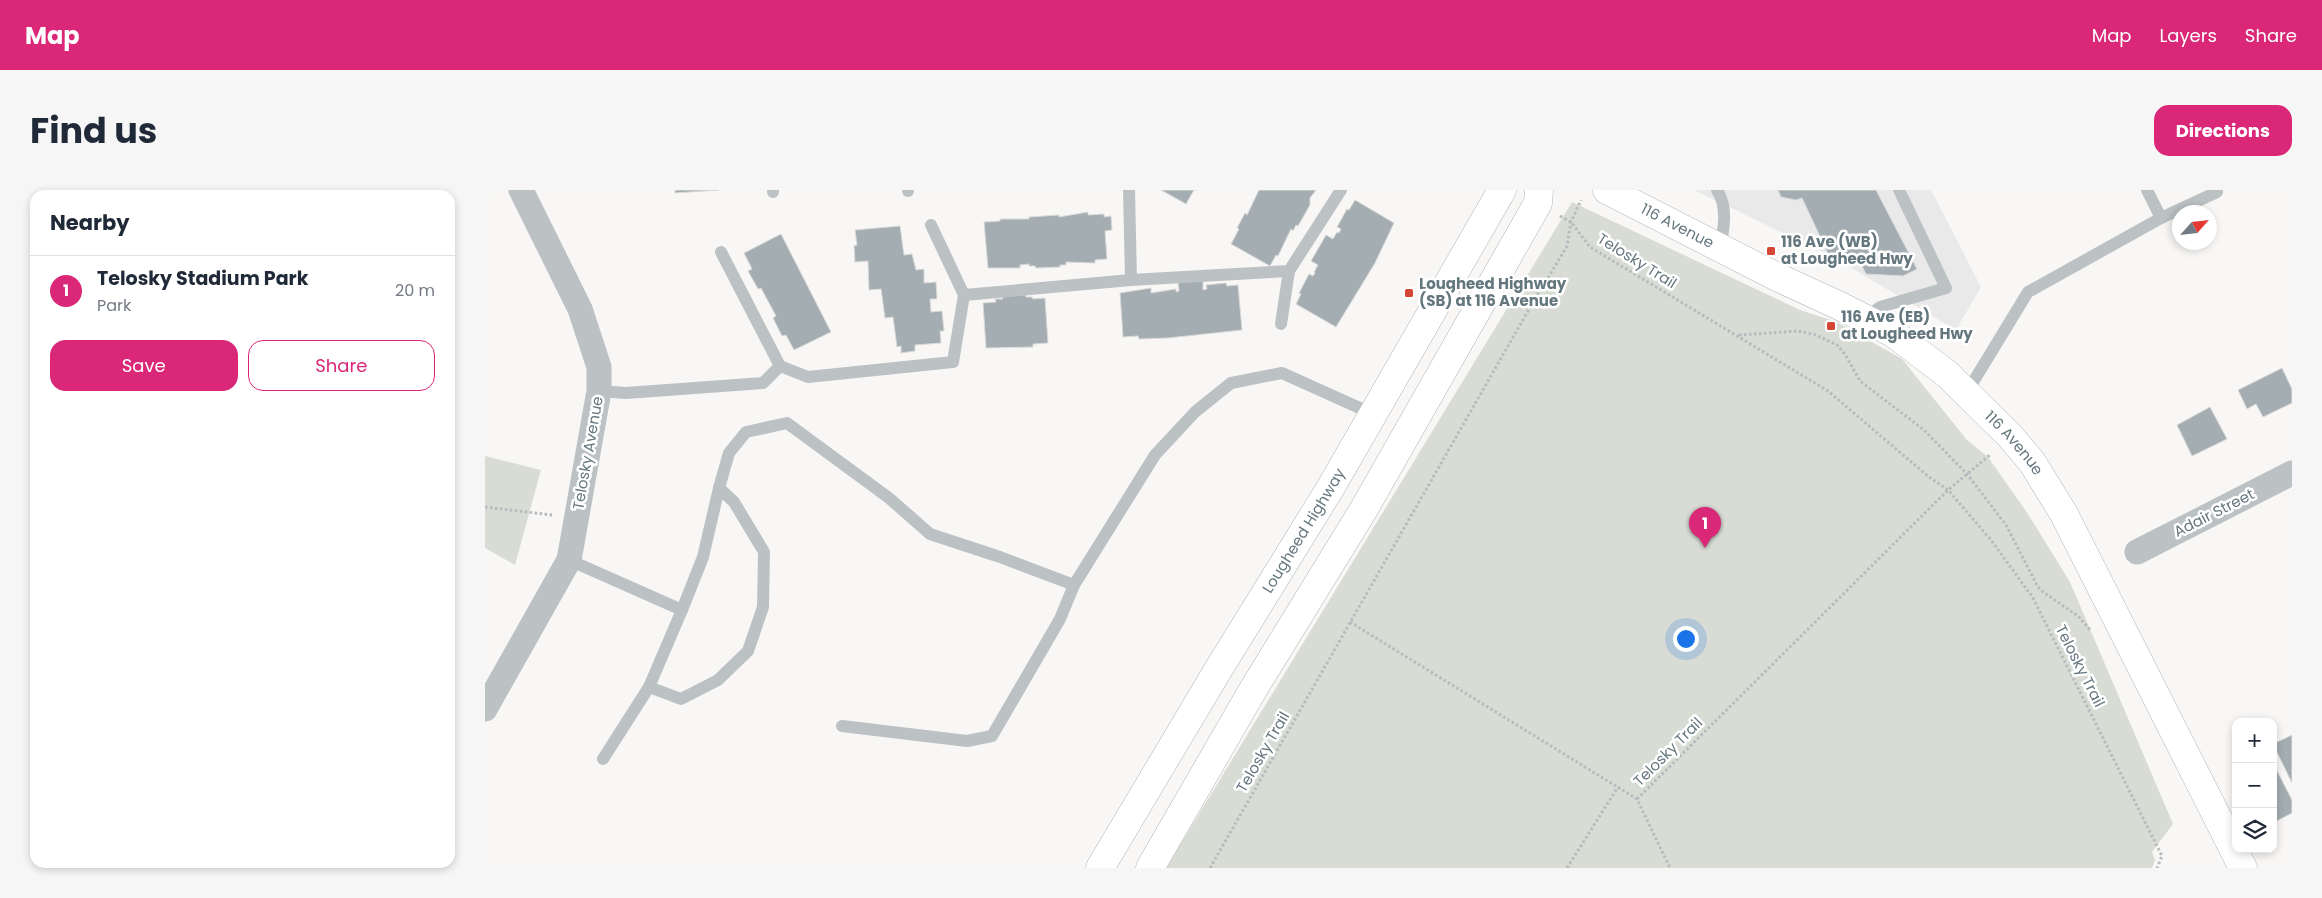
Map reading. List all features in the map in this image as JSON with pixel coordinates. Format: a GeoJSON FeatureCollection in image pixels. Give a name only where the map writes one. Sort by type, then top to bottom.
{"type":"FeatureCollection","features":[{"type":"Feature","properties":{"kind":"main road","name":"Lougheed Highway"},"geometry":{"type":"LineString","coordinates":[[1100,868],[1218,670],[1331,487],[1502,190]]}},
{"type":"Feature","properties":{"kind":"main road"},"geometry":{"type":"LineString","coordinates":[[1150,868],[1254,688],[1364,509],[1538,203],[1539,190]]}},
{"type":"Feature","properties":{"kind":"main road","name":"116 Avenue"},"geometry":{"type":"LineString","coordinates":[[1595,194],[1720,248],[1893,333],[1967,392],[2010,436],[2032,462],[2064,514],[2243,868]]}},
{"type":"Feature","properties":{"kind":"street","name":"Telosky Avenue"},"geometry":{"type":"LineString","coordinates":[[485,709],[569,560],[599,391],[599,367],[580,309],[521,190]]}},
{"type":"Feature","properties":{"kind":"street","name":"Adair Street"},"geometry":{"type":"LineString","coordinates":[[2137,552],[2292,473]]}},
{"type":"Feature","properties":{"kind":"lane"},"geometry":{"type":"LineString","coordinates":[[1129,190],[1131,280]]}},
{"type":"Feature","properties":{"kind":"lane"},"geometry":{"type":"LineString","coordinates":[[1281,324],[1289,271],[1341,190]]}},
{"type":"Feature","properties":{"kind":"lane"},"geometry":{"type":"LineString","coordinates":[[1717,190],[1722,198],[1724,227],[1720,248]]}},
{"type":"Feature","properties":{"kind":"lane"},"geometry":{"type":"LineString","coordinates":[[1865,318],[1880,306],[1946,288],[1899,190]]}},
{"type":"Feature","properties":{"kind":"lane"},"geometry":{"type":"LineString","coordinates":[[2147,190],[2161,218]]}},
{"type":"Feature","properties":{"kind":"lane"},"geometry":{"type":"LineString","coordinates":[[1967,392],[2028,292],[2161,218],[2217,192]]}},
{"type":"Feature","properties":{"kind":"lane"},"geometry":{"type":"LineString","coordinates":[[721,252],[780,366],[808,377],[953,362],[965,295],[931,224]]}},
{"type":"Feature","properties":{"kind":"lane"},"geometry":{"type":"LineString","coordinates":[[965,295],[1131,280],[1289,271]]}},
{"type":"Feature","properties":{"kind":"lane"},"geometry":{"type":"LineString","coordinates":[[599,391],[625,393],[763,382],[780,366]]}},
{"type":"Feature","properties":{"kind":"lane"},"geometry":{"type":"LineString","coordinates":[[842,726],[967,742],[992,736],[1060,619],[1074,585],[1155,455],[1195,412],[1231,382],[1282,373],[1373,414]]}},
{"type":"Feature","properties":{"kind":"lane"},"geometry":{"type":"LineString","coordinates":[[603,759],[649,687],[703,557],[729,453],[747,432],[787,423],[889,498],[930,534],[1000,557],[1074,585]]}},
{"type":"Feature","properties":{"kind":"lane"},"geometry":{"type":"LineString","coordinates":[[649,687],[681,699],[718,680],[748,651],[763,607],[764,552],[735,502],[719,488]]}},
{"type":"Feature","properties":{"kind":"lane"},"geometry":{"type":"LineString","coordinates":[[569,560],[682,610]]}},
{"type":"Feature","properties":{"kind":"path"},"geometry":{"type":"LineString","coordinates":[[1571,222],[1595,194]]}},
{"type":"Feature","properties":{"kind":"path","name":"Telosky Trail"},"geometry":{"type":"LineString","coordinates":[[1571,222],[1590,247],[1828,390],[1948,490],[1991,540],[2033,598],[2162,856],[2157,868]]}},
{"type":"Feature","properties":{"kind":"path","name":"Telosky Trail"},"geometry":{"type":"LineString","coordinates":[[1210,868],[1567,246],[1571,222]]}},
{"type":"Feature","properties":{"kind":"path"},"geometry":{"type":"LineString","coordinates":[[1739,335],[1798,331],[1816,335],[1837,345],[1845,354],[1860,381],[1924,430],[1967,474],[2006,525],[2038,587],[2078,616],[2093,634]]}},
{"type":"Feature","properties":{"kind":"path","name":"Telosky Trail"},"geometry":{"type":"LineString","coordinates":[[1637,799],[1948,490],[2010,436]]}},
{"type":"Feature","properties":{"kind":"path"},"geometry":{"type":"LineString","coordinates":[[485,507],[540,514],[577,515]]}},
{"type":"Feature","properties":{"kind":"path","name":"Telosky Trail"},"geometry":{"type":"LineString","coordinates":[[1350,622],[1637,799],[1670,868]]}},
{"type":"Feature","properties":{"kind":"path","name":"Telosky Trail"},"geometry":{"type":"LineString","coordinates":[[1567,868],[1618,786]]}},
{"type":"Feature","properties":{"kind":"shaded area"},"geometry":{"type":"Polygon","coordinates":[[[1694,190],[1931,190],[1981,287],[1956,330],[1831,256],[1694,190]]]}},
{"type":"Feature","properties":{"kind":"shaded area"},"geometry":{"type":"Polygon","coordinates":[[[1572,202],[1800,310],[1837,322],[1902,359],[1967,440],[1988,457],[2028,514],[2070,582],[2173,824],[2152,852],[2155,860],[2152,868],[1166,868],[1572,202]]]}},
{"type":"Feature","properties":{"kind":"shaded area"},"geometry":{"type":"Polygon","coordinates":[[[485,456],[541,470],[515,565],[485,548],[485,456]]]}},
{"type":"Feature","properties":{"kind":"building"},"geometry":{"type":"Polygon","coordinates":[[[675,190],[719,190],[675,193],[675,190]]]}},
{"type":"Feature","properties":{"kind":"building"},"geometry":{"type":"Polygon","coordinates":[[[1161,190],[1194,190],[1186,204],[1161,190]]]}},
{"type":"Feature","properties":{"kind":"building"},"geometry":{"type":"Polygon","coordinates":[[[1259,190],[1316,190],[1310,198],[1310,205],[1298,226],[1296,225],[1293,231],[1291,229],[1278,256],[1276,255],[1270,266],[1231,244],[1239,229],[1237,228],[1245,213],[1247,215],[1259,190]]]}},
{"type":"Feature","properties":{"kind":"building"},"geometry":{"type":"Polygon","coordinates":[[[1778,190],[1876,190],[1917,269],[1903,276],[1866,274],[1858,258],[1847,263],[1831,260],[1802,198],[1796,200],[1781,197],[1778,190]]]}},
{"type":"Feature","properties":{"kind":"building"},"geometry":{"type":"Polygon","coordinates":[[[1355,200],[1394,223],[1375,263],[1336,327],[1296,304],[1301,294],[1299,293],[1309,274],[1313,276],[1318,265],[1311,261],[1326,235],[1333,239],[1337,232],[1339,233],[1341,229],[1337,227],[1347,209],[1349,210],[1355,200]]]}},
{"type":"Feature","properties":{"kind":"building"},"geometry":{"type":"Polygon","coordinates":[[[1088,212],[1088,215],[1104,214],[1104,217],[1111,216],[1112,230],[1105,231],[1107,259],[1095,260],[1095,263],[1066,262],[1066,265],[1060,265],[1060,267],[1036,268],[1035,266],[1029,266],[1029,264],[1020,265],[1020,268],[988,268],[984,222],[1000,221],[1000,219],[1029,219],[1029,217],[1059,215],[1059,217],[1088,212]]]}},
{"type":"Feature","properties":{"kind":"building"},"geometry":{"type":"Polygon","coordinates":[[[900,226],[904,255],[912,254],[916,270],[924,269],[924,283],[936,282],[937,299],[930,299],[931,312],[942,311],[944,331],[940,331],[941,343],[915,345],[915,351],[901,353],[901,346],[897,347],[893,317],[885,318],[881,289],[869,290],[868,261],[855,262],[854,246],[857,245],[855,230],[900,226]]]}},
{"type":"Feature","properties":{"kind":"building"},"geometry":{"type":"Polygon","coordinates":[[[781,234],[831,332],[794,350],[786,335],[782,336],[773,318],[776,316],[761,288],[758,289],[748,271],[752,269],[744,253],[781,234]]]}},
{"type":"Feature","properties":{"kind":"building"},"geometry":{"type":"Polygon","coordinates":[[[1203,280],[1203,290],[1207,289],[1206,285],[1226,283],[1227,286],[1238,285],[1242,330],[1168,338],[1139,339],[1138,336],[1123,337],[1120,293],[1151,288],[1151,293],[1176,289],[1176,292],[1179,291],[1178,282],[1203,280]]]}},
{"type":"Feature","properties":{"kind":"building"},"geometry":{"type":"Polygon","coordinates":[[[1026,295],[1026,297],[1032,297],[1033,299],[1045,298],[1048,343],[1033,344],[1033,347],[986,348],[983,303],[996,302],[995,299],[1003,299],[1002,296],[1026,295]]]}},
{"type":"Feature","properties":{"kind":"building"},"geometry":{"type":"Polygon","coordinates":[[[2282,368],[2292,389],[2292,403],[2263,417],[2256,404],[2247,409],[2238,390],[2282,368]]]}},
{"type":"Feature","properties":{"kind":"building"},"geometry":{"type":"Polygon","coordinates":[[[2210,407],[2227,439],[2192,456],[2177,425],[2210,407]]]}},
{"type":"Feature","properties":{"kind":"building"},"geometry":{"type":"Polygon","coordinates":[[[2292,735],[2292,783],[2277,752],[2277,742],[2292,735]]]}},
{"type":"Feature","properties":{"kind":"building"},"geometry":{"type":"Polygon","coordinates":[[[2277,771],[2292,800],[2292,813],[2277,821],[2277,771]]]}},
{"type":"Feature","properties":{"kind":"place","name":"116 Ave (WB) at Lougheed Hwy"},"geometry":{"type":"Point","coordinates":[1771,251]}},
{"type":"Feature","properties":{"kind":"place","name":"Lougheed Highway (SB) at 116 Avenue"},"geometry":{"type":"Point","coordinates":[1409,293]}},
{"type":"Feature","properties":{"kind":"place","name":"116 Ave (EB) at Lougheed Hwy"},"geometry":{"type":"Point","coordinates":[1831,326]}},
{"type":"Feature","properties":{"kind":"place","name":"Telosky Stadium Park"},"geometry":{"type":"Point","coordinates":[1705,548]}}]}
